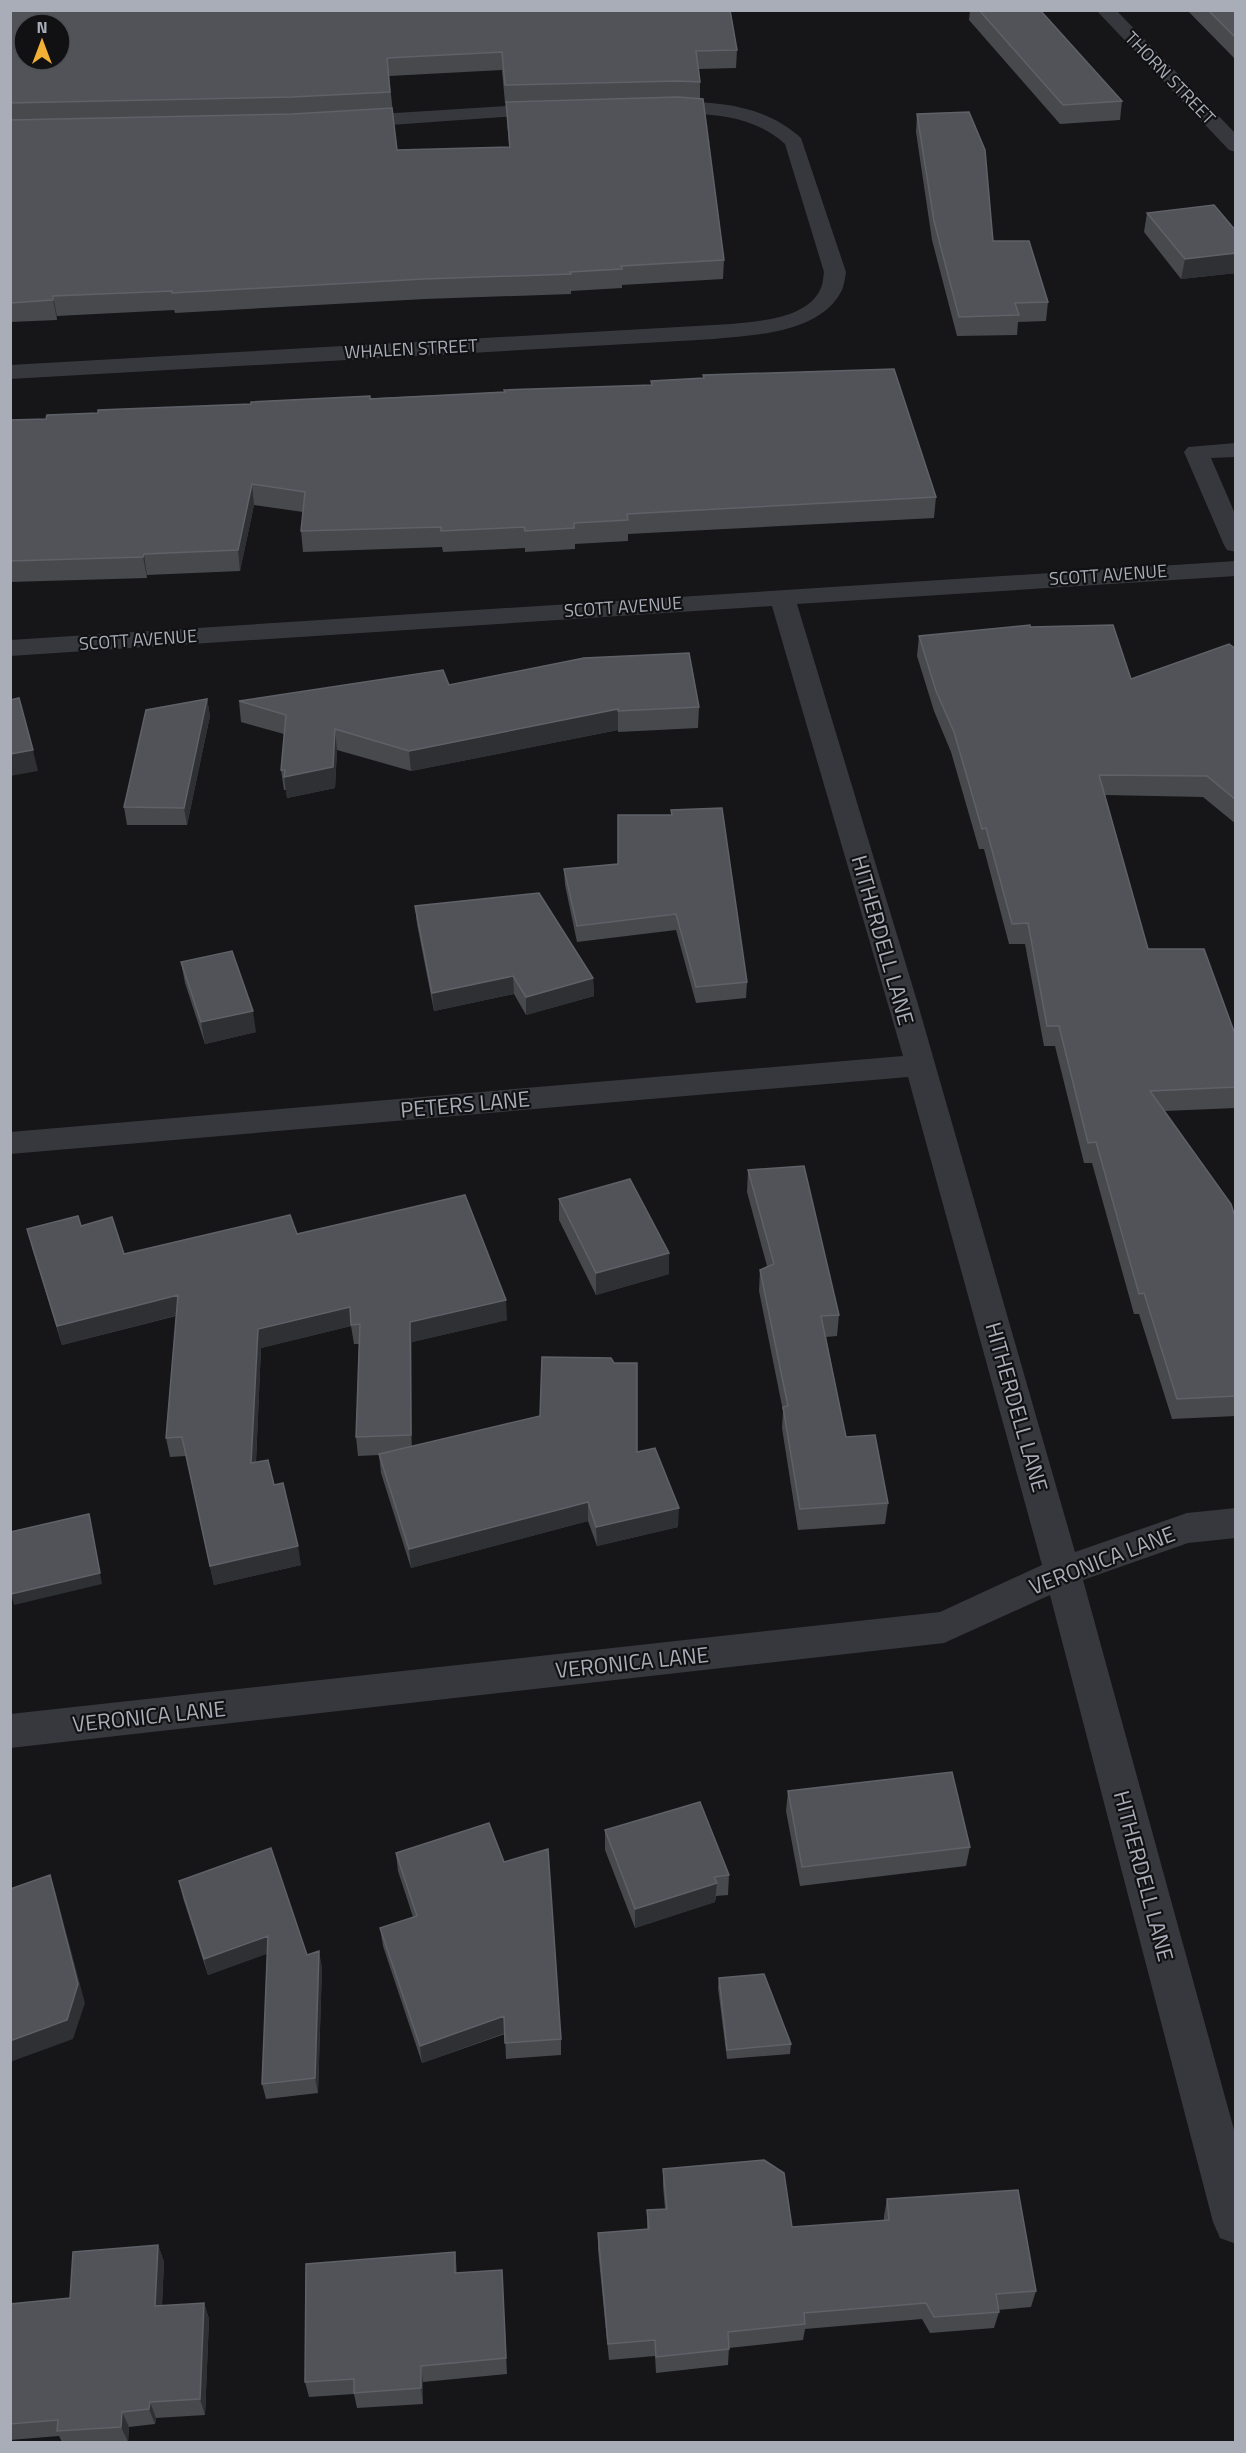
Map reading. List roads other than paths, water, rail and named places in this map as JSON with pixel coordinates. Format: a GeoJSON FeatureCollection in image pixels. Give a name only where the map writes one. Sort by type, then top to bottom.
{"type":"FeatureCollection","features":[{"type":"Feature","properties":{"kind":"street","name":"THORN STREET"},"geometry":{"type":"LineString","coordinates":[[1105,10],[1236,146]]}},
{"type":"Feature","properties":{"kind":"street","name":"WHALEN STREET"},"geometry":{"type":"LineString","coordinates":[[10,372],[715,332],[775,324],[818,306],[832,289],[835,272],[794,142],[779,128],[767,122],[736,113],[698,108],[644,108]]}},
{"type":"Feature","properties":{"kind":"street"},"geometry":{"type":"LineString","coordinates":[[325,123],[573,109]]}},
{"type":"Feature","properties":{"kind":"street"},"geometry":{"type":"LineString","coordinates":[[1236,450],[1196,452],[1236,545]]}},
{"type":"Feature","properties":{"kind":"street","name":"SCOTT AVENUE"},"geometry":{"type":"LineString","coordinates":[[10,648],[1236,568]]}},
{"type":"Feature","properties":{"kind":"street","name":"HITHERDELL LANE"},"geometry":{"type":"LineString","coordinates":[[782,597],[920,1065],[1064,1572],[1236,2222]]}},
{"type":"Feature","properties":{"kind":"street","name":"PETERS LANE"},"geometry":{"type":"LineString","coordinates":[[10,1143],[920,1065]]}},
{"type":"Feature","properties":{"kind":"street","name":"VERONICA LANE"},"geometry":{"type":"LineString","coordinates":[[10,1731],[944,1628],[1064,1572],[1187,1528],[1236,1523]]}}]}
